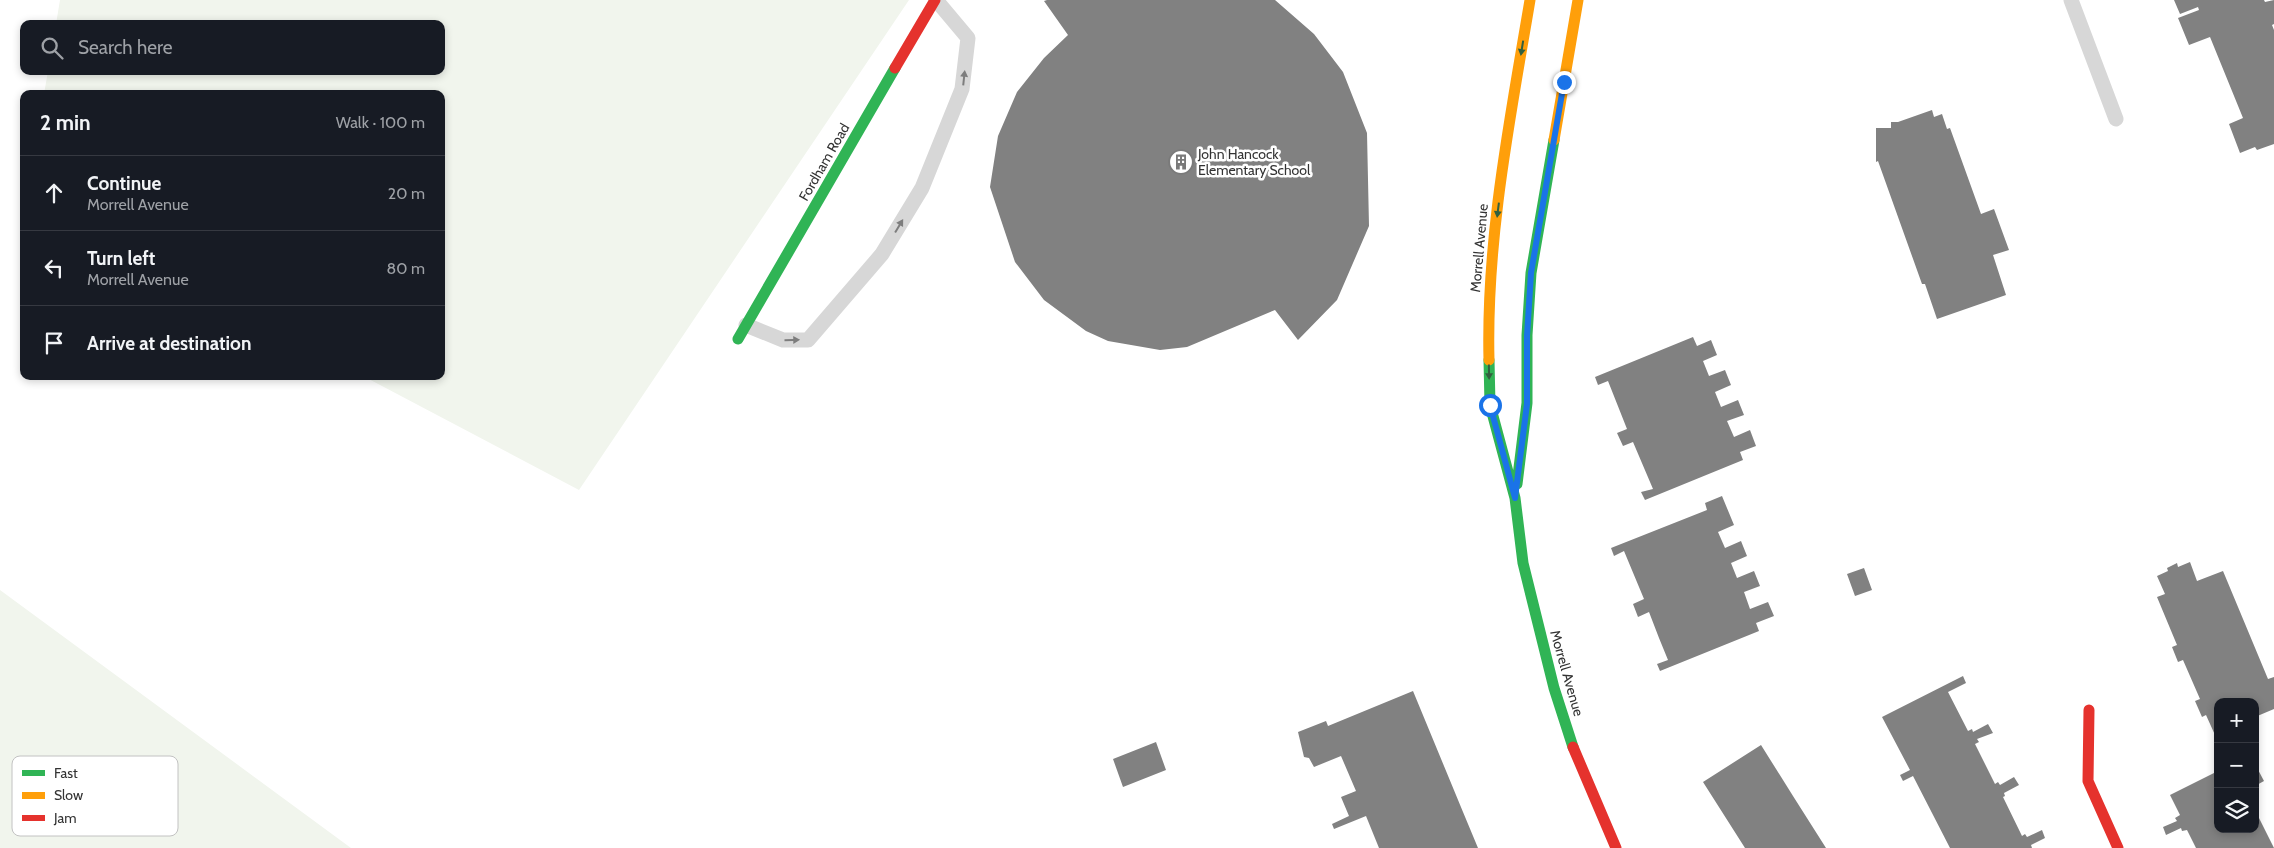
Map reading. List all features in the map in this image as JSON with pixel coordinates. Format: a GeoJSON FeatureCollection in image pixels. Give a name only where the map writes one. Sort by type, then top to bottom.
{"type":"FeatureCollection","features":[{"type":"Feature","properties":{"kind":"street","name":"Fordham Road"},"geometry":{"type":"LineString","coordinates":[[738,339],[935,0]]}},
{"type":"Feature","properties":{"kind":"street","name":"Morrell Avenue"},"geometry":{"type":"LineString","coordinates":[[1530,0],[1503,161],[1492,259],[1488,325],[1490,405],[1515,498],[1523,563],[1554,688],[1578,762],[1616,848]]}},
{"type":"Feature","properties":{"kind":"street","name":"Morrell Avenue"},"geometry":{"type":"LineString","coordinates":[[1515,498],[1527,404],[1527,336],[1531,273],[1578,0]]}},
{"type":"Feature","properties":{"kind":"street"},"geometry":{"type":"LineString","coordinates":[[2089,710],[2088,781],[2118,848]]}},
{"type":"Feature","properties":{"kind":"lane"},"geometry":{"type":"LineString","coordinates":[[746,325],[783,340],[808,340],[882,254],[922,188],[962,89],[968,38],[935,0]]}},
{"type":"Feature","properties":{"kind":"lane"},"geometry":{"type":"LineString","coordinates":[[2071,0],[2116,119]]}},
{"type":"Feature","properties":{"kind":"shaded area"},"geometry":{"type":"Polygon","coordinates":[[[60,0],[909,0],[579,490],[371,380],[445,380],[445,90],[45,90],[47,75],[445,75],[445,20],[57,20],[60,0]]]}},
{"type":"Feature","properties":{"kind":"shaded area"},"geometry":{"type":"Polygon","coordinates":[[[0,590],[351,848],[0,848],[0,590]]]}},
{"type":"Feature","properties":{"kind":"building","name":"John Hancock Elementary School"},"geometry":{"type":"Polygon","coordinates":[[[1275,0],[1314,34],[1343,72],[1367,133],[1369,226],[1337,300],[1298,340],[1275,310],[1187,347],[1160,350],[1108,341],[1086,331],[1044,300],[1015,262],[990,187],[998,136],[1017,92],[1044,58],[1068,35],[1044,1],[1275,0]]]}},
{"type":"Feature","properties":{"kind":"building"},"geometry":{"type":"Polygon","coordinates":[[[2174,0],[2264,0],[2265,2],[2274,0],[2274,24],[2272,25],[2274,30],[2274,144],[2257,150],[2255,147],[2240,153],[2229,124],[2243,118],[2210,37],[2189,45],[2178,18],[2199,10],[2198,7],[2180,14],[2174,0]]]}},
{"type":"Feature","properties":{"kind":"building"},"geometry":{"type":"Polygon","coordinates":[[[1932,110],[1934,117],[1942,114],[1947,129],[1950,128],[1981,214],[1994,209],[2009,250],[1993,255],[2006,295],[1937,319],[1925,284],[1922,284],[1878,161],[1876,162],[1876,128],[1891,128],[1891,122],[1898,122],[1932,110]]]}},
{"type":"Feature","properties":{"kind":"building"},"geometry":{"type":"Polygon","coordinates":[[[1693,337],[1697,346],[1711,340],[1717,355],[1703,361],[1709,376],[1725,370],[1731,385],[1715,392],[1721,407],[1738,400],[1744,415],[1727,421],[1734,437],[1750,430],[1756,446],[1740,452],[1743,460],[1645,500],[1641,492],[1653,489],[1633,442],[1623,446],[1617,433],[1627,429],[1608,381],[1598,385],[1595,377],[1693,337]]]}},
{"type":"Feature","properties":{"kind":"building"},"geometry":{"type":"Polygon","coordinates":[[[1722,496],[1734,525],[1718,532],[1725,548],[1741,541],[1747,556],[1731,563],[1737,578],[1754,571],[1760,586],[1744,592],[1750,609],[1768,602],[1774,616],[1756,623],[1759,631],[1660,671],[1657,664],[1668,660],[1649,612],[1638,617],[1633,604],[1644,599],[1624,551],[1614,556],[1611,548],[1707,510],[1705,503],[1722,496]]]}},
{"type":"Feature","properties":{"kind":"building"},"geometry":{"type":"Polygon","coordinates":[[[2190,562],[2197,581],[2223,571],[2268,679],[2274,677],[2274,709],[2259,715],[2259,698],[2214,698],[2214,733],[2206,715],[2202,717],[2195,701],[2200,699],[2183,660],[2178,662],[2172,647],[2177,645],[2157,597],[2165,594],[2157,576],[2168,571],[2167,568],[2177,563],[2178,567],[2190,562]]]}},
{"type":"Feature","properties":{"kind":"building"},"geometry":{"type":"Polygon","coordinates":[[[1864,568],[1872,590],[1855,596],[1847,574],[1864,568]]]}},
{"type":"Feature","properties":{"kind":"building"},"geometry":{"type":"Polygon","coordinates":[[[1963,676],[1966,683],[1948,692],[1968,731],[1972,729],[1973,732],[1988,724],[1993,733],[1977,739],[1979,742],[1975,744],[1995,784],[1998,782],[2000,785],[2014,777],[2019,785],[2004,793],[2005,796],[2003,797],[2022,836],[2025,834],[2027,837],[2042,830],[2045,838],[2031,845],[2032,848],[1950,848],[1913,776],[1903,781],[1900,775],[1910,770],[1882,717],[1963,676]]]}},
{"type":"Feature","properties":{"kind":"building"},"geometry":{"type":"Polygon","coordinates":[[[1413,691],[1478,848],[1379,848],[1366,816],[1334,829],[1332,824],[1349,816],[1341,797],[1356,791],[1341,756],[1314,767],[1309,758],[1304,757],[1298,732],[1326,721],[1328,726],[1413,691]]]}},
{"type":"Feature","properties":{"kind":"building"},"geometry":{"type":"Polygon","coordinates":[[[1156,742],[1166,770],[1123,787],[1113,759],[1156,742]]]}},
{"type":"Feature","properties":{"kind":"building"},"geometry":{"type":"Polygon","coordinates":[[[1761,745],[1826,848],[1745,848],[1703,782],[1761,745]]]}},
{"type":"Feature","properties":{"kind":"building"},"geometry":{"type":"Polygon","coordinates":[[[2259,772],[2264,781],[2259,784],[2259,772]]]}},
{"type":"Feature","properties":{"kind":"building"},"geometry":{"type":"Polygon","coordinates":[[[2214,773],[2214,833],[2259,833],[2259,818],[2274,848],[2196,848],[2187,830],[2182,831],[2181,828],[2166,835],[2163,827],[2177,821],[2175,818],[2180,815],[2170,795],[2214,773]]]}},
{"type":"Feature","properties":{"kind":"traffic: fast"},"geometry":{"type":"LineString","coordinates":[[738,339],[895,68]]}},
{"type":"Feature","properties":{"kind":"traffic: fast"},"geometry":{"type":"LineString","coordinates":[[1517,484],[1527,403],[1527,335],[1531,273],[1554,140]]}},
{"type":"Feature","properties":{"kind":"traffic: fast"},"geometry":{"type":"LineString","coordinates":[[1489,360],[1490,405],[1515,498],[1523,563],[1554,688],[1573,747]]}},
{"type":"Feature","properties":{"kind":"traffic: slow"},"geometry":{"type":"LineString","coordinates":[[1489,360],[1491,269],[1495,224],[1507,134],[1530,0]]}},
{"type":"Feature","properties":{"kind":"traffic: slow"},"geometry":{"type":"LineString","coordinates":[[1554,140],[1578,0]]}},
{"type":"Feature","properties":{"kind":"traffic: jam"},"geometry":{"type":"LineString","coordinates":[[895,68],[935,0]]}},
{"type":"Feature","properties":{"kind":"traffic: jam"},"geometry":{"type":"LineString","coordinates":[[2089,710],[2088,781],[2118,848]]}},
{"type":"Feature","properties":{"kind":"traffic: jam"},"geometry":{"type":"LineString","coordinates":[[1573,747],[1616,848]]}},
{"type":"Feature","properties":{"kind":"place","name":"John Hancock Elementary School"},"geometry":{"type":"Point","coordinates":[1181,162]}},
{"type":"Feature","properties":{"kind":"route"},"geometry":{"type":"LineString","coordinates":[[1490,405],[1515,498],[1527,404],[1527,336],[1531,273],[1564,82]]}}]}
